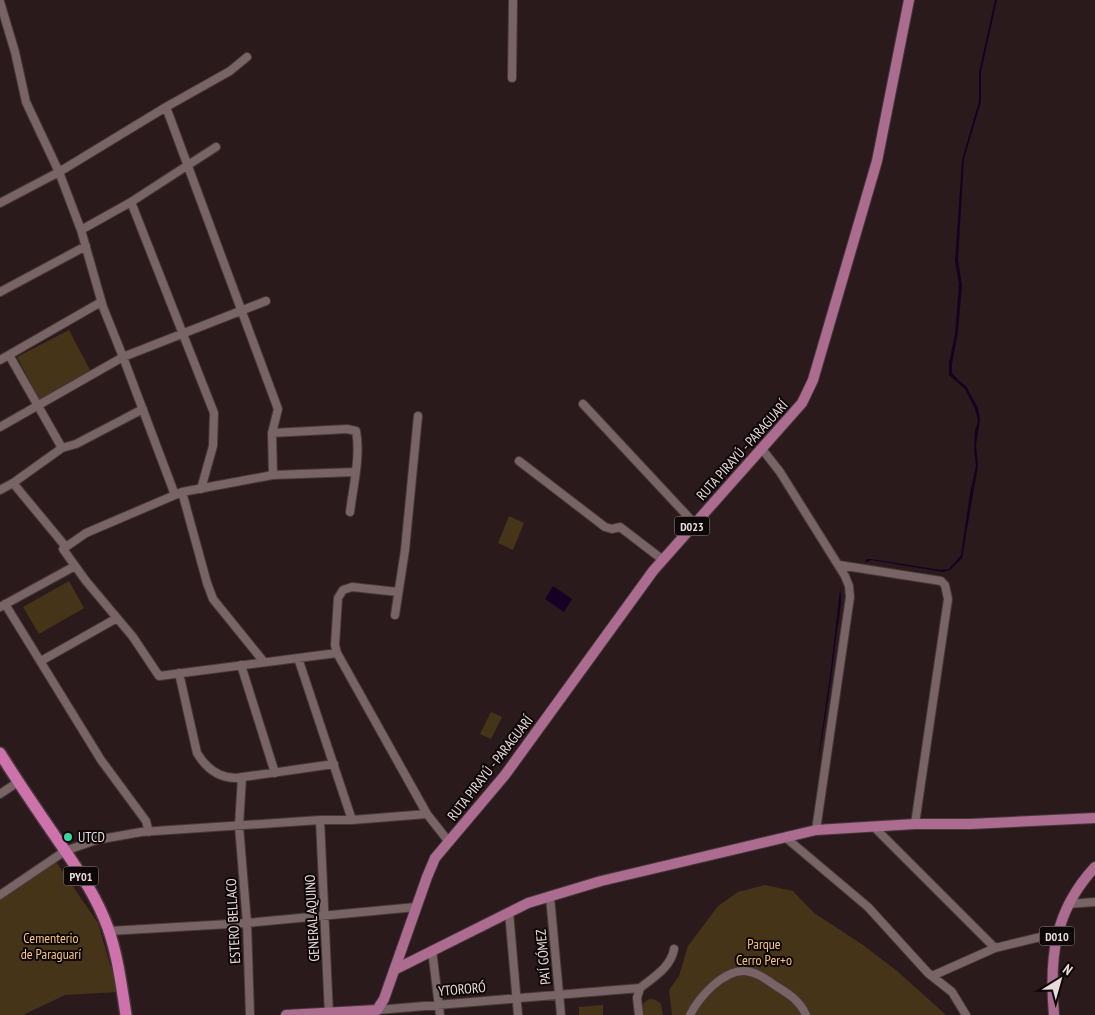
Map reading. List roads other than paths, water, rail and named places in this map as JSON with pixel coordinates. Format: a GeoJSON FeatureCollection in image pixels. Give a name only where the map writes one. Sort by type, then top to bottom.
{"type":"FeatureCollection","features":[{"type":"Feature","properties":{"kind":"highway","name":"PY01"},"geometry":{"type":"LineString","coordinates":[[0,753],[93,896],[109,931],[121,980],[126,1015]]}},
{"type":"Feature","properties":{"kind":"main road","name":"RUTA PIRAYÚ - PARAGUARÍ"},"geometry":{"type":"LineString","coordinates":[[375,1013],[384,999],[435,858],[504,775],[620,615],[663,560],[802,403],[813,380],[877,161],[909,0]]}},
{"type":"Feature","properties":{"kind":"main road"},"geometry":{"type":"LineString","coordinates":[[394,970],[528,903],[601,881],[816,830],[915,824],[970,824],[1095,818]]}},
{"type":"Feature","properties":{"kind":"main road","name":"D010"},"geometry":{"type":"LineString","coordinates":[[1054,1015],[1052,967],[1057,932],[1068,904],[1095,867]]}},
{"type":"Feature","properties":{"kind":"main road","name":"YTORORÓ"},"geometry":{"type":"LineString","coordinates":[[286,1015],[375,1013]]}},
{"type":"Feature","properties":{"kind":"street"},"geometry":{"type":"LineString","coordinates":[[512,0],[512,78]]}},
{"type":"Feature","properties":{"kind":"street"},"geometry":{"type":"LineString","coordinates":[[0,2],[15,52],[26,102],[59,172],[81,230],[101,302],[142,409],[179,494],[213,599],[264,662]]}},
{"type":"Feature","properties":{"kind":"street"},"geometry":{"type":"LineString","coordinates":[[0,203],[59,172],[166,107],[230,71],[247,57]]}},
{"type":"Feature","properties":{"kind":"street"},"geometry":{"type":"LineString","coordinates":[[166,107],[278,410],[272,432],[272,475]]}},
{"type":"Feature","properties":{"kind":"street"},"geometry":{"type":"LineString","coordinates":[[81,230],[131,202],[216,147]]}},
{"type":"Feature","properties":{"kind":"street"},"geometry":{"type":"LineString","coordinates":[[131,202],[214,413],[213,446],[201,489]]}},
{"type":"Feature","properties":{"kind":"street"},"geometry":{"type":"LineString","coordinates":[[0,292],[86,246]]}},
{"type":"Feature","properties":{"kind":"street"},"geometry":{"type":"LineString","coordinates":[[0,427],[123,357],[266,301]]}},
{"type":"Feature","properties":{"kind":"street"},"geometry":{"type":"LineString","coordinates":[[0,360],[101,302]]}},
{"type":"Feature","properties":{"kind":"street"},"geometry":{"type":"LineString","coordinates":[[9,355],[62,448]]}},
{"type":"Feature","properties":{"kind":"street"},"geometry":{"type":"LineString","coordinates":[[583,404],[694,524]]}},
{"type":"Feature","properties":{"kind":"street"},"geometry":{"type":"LineString","coordinates":[[0,490],[62,448],[76,444],[142,409]]}},
{"type":"Feature","properties":{"kind":"street"},"geometry":{"type":"LineString","coordinates":[[395,615],[418,416]]}},
{"type":"Feature","properties":{"kind":"street"},"geometry":{"type":"LineString","coordinates":[[272,432],[347,429],[356,431],[355,472],[350,512]]}},
{"type":"Feature","properties":{"kind":"street"},"geometry":{"type":"LineString","coordinates":[[762,448],[780,472],[839,565],[849,586],[850,598],[816,830]]}},
{"type":"Feature","properties":{"kind":"street"},"geometry":{"type":"LineString","coordinates":[[519,460],[605,527],[612,529],[620,527],[663,560]]}},
{"type":"Feature","properties":{"kind":"street"},"geometry":{"type":"LineString","coordinates":[[337,653],[159,676],[133,637],[63,549],[86,533],[179,494],[272,475],[355,472]]}},
{"type":"Feature","properties":{"kind":"street"},"geometry":{"type":"LineString","coordinates":[[13,483],[66,547]]}},
{"type":"Feature","properties":{"kind":"street"},"geometry":{"type":"LineString","coordinates":[[839,565],[941,581],[945,584],[948,599],[915,824]]}},
{"type":"Feature","properties":{"kind":"street"},"geometry":{"type":"LineString","coordinates":[[75,566],[2,606],[40,661],[101,760],[146,821],[149,832]]}},
{"type":"Feature","properties":{"kind":"street"},"geometry":{"type":"LineString","coordinates":[[398,592],[352,587],[343,590],[338,598],[334,645],[427,814],[449,842]]}},
{"type":"Feature","properties":{"kind":"street"},"geometry":{"type":"LineString","coordinates":[[40,661],[117,618]]}},
{"type":"Feature","properties":{"kind":"street"},"geometry":{"type":"LineString","coordinates":[[298,658],[352,820]]}},
{"type":"Feature","properties":{"kind":"street"},"geometry":{"type":"LineString","coordinates":[[241,665],[275,772]]}},
{"type":"Feature","properties":{"kind":"street"},"geometry":{"type":"LineString","coordinates":[[179,673],[197,753],[204,764],[216,774],[230,778],[242,777],[334,764]]}},
{"type":"Feature","properties":{"kind":"street","name":"ESTERO BELLACO"},"geometry":{"type":"LineString","coordinates":[[242,777],[239,826],[247,923],[250,1015]]}},
{"type":"Feature","properties":{"kind":"street"},"geometry":{"type":"LineString","coordinates":[[0,794],[18,782]]}},
{"type":"Feature","properties":{"kind":"street"},"geometry":{"type":"LineString","coordinates":[[0,895],[65,851],[96,840],[149,832],[427,814]]}},
{"type":"Feature","properties":{"kind":"street","name":"GENERAL AQUINO"},"geometry":{"type":"LineString","coordinates":[[320,820],[330,1014]]}},
{"type":"Feature","properties":{"kind":"street"},"geometry":{"type":"LineString","coordinates":[[873,826],[995,948]]}},
{"type":"Feature","properties":{"kind":"street"},"geometry":{"type":"LineString","coordinates":[[785,837],[868,907],[932,976],[952,992],[966,1015]]}},
{"type":"Feature","properties":{"kind":"street","name":"PA'Í GÓMEZ"},"geometry":{"type":"LineString","coordinates":[[550,897],[562,1015]]}},
{"type":"Feature","properties":{"kind":"street"},"geometry":{"type":"LineString","coordinates":[[1068,904],[1095,902]]}},
{"type":"Feature","properties":{"kind":"street"},"geometry":{"type":"LineString","coordinates":[[109,931],[247,923],[416,907]]}},
{"type":"Feature","properties":{"kind":"street"},"geometry":{"type":"LineString","coordinates":[[509,912],[518,1015]]}},
{"type":"Feature","properties":{"kind":"street"},"geometry":{"type":"LineString","coordinates":[[932,976],[995,948],[1057,932]]}},
{"type":"Feature","properties":{"kind":"street"},"geometry":{"type":"LineString","coordinates":[[639,1015],[637,998],[640,988],[664,970],[673,958],[674,949]]}},
{"type":"Feature","properties":{"kind":"street"},"geometry":{"type":"LineString","coordinates":[[432,950],[440,1015]]}},
{"type":"Feature","properties":{"kind":"street"},"geometry":{"type":"LineString","coordinates":[[690,1015],[703,996],[728,975],[746,971],[756,973],[794,997],[801,1004],[806,1015]]}},
{"type":"Feature","properties":{"kind":"street","name":"YTORORÓ"},"geometry":{"type":"LineString","coordinates":[[375,1013],[439,1004],[640,988]]}},
{"type":"Feature","properties":{"kind":"place","name":"UTCD"},"geometry":{"type":"Point","coordinates":[68,837]}},
{"type":"Feature","properties":{"kind":"park label","name":"Cementerio de Paraguarí"},"geometry":{"type":"Point","coordinates":[51,946]}},
{"type":"Feature","properties":{"kind":"park label","name":"Parque Cerro Per+o"},"geometry":{"type":"Point","coordinates":[764,952]}}]}
